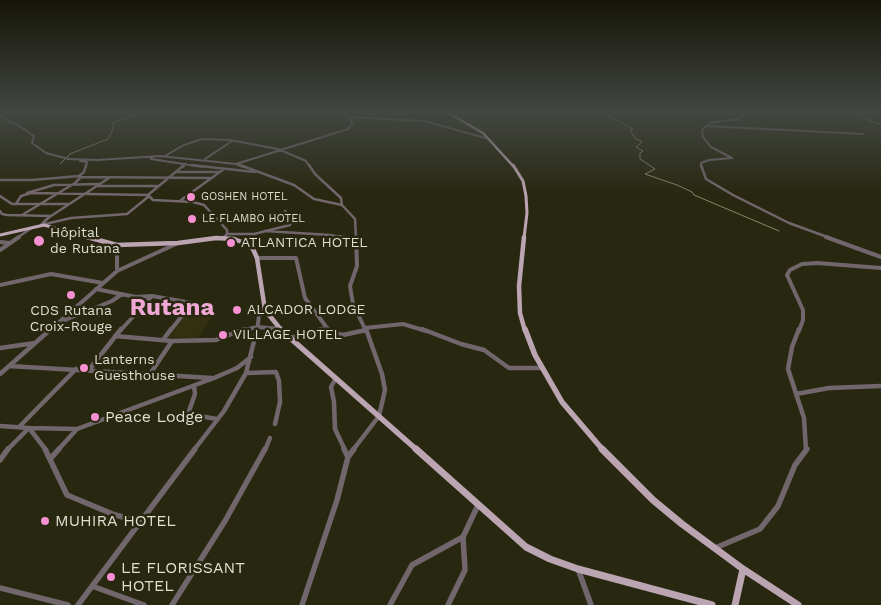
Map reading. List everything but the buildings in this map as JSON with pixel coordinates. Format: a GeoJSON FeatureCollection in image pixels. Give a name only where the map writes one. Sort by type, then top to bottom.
{"type":"FeatureCollection","features":[{"type":"Feature","properties":{"kind":"main road"},"geometry":{"type":"LineString","coordinates":[[489,139],[516,168],[526,196],[519,301],[527,337],[541,368],[570,413],[612,461],[653,500],[715,548],[798,605]]}},
{"type":"Feature","properties":{"kind":"main road"},"geometry":{"type":"LineString","coordinates":[[0,234],[41,225],[117,244],[178,243],[225,236],[247,244],[253,249],[257,258],[265,310],[280,329],[526,546],[550,559],[578,569],[712,605]]}},
{"type":"Feature","properties":{"kind":"main road"},"geometry":{"type":"LineString","coordinates":[[734,605],[744,569]]}},
{"type":"Feature","properties":{"kind":"street"},"geometry":{"type":"LineString","coordinates":[[0,180],[68,178],[79,176],[84,172],[87,162],[46,153],[32,143],[33,139]]}},
{"type":"Feature","properties":{"kind":"street"},"geometry":{"type":"LineString","coordinates":[[236,164],[318,139]]}},
{"type":"Feature","properties":{"kind":"street"},"geometry":{"type":"LineString","coordinates":[[706,139],[711,147],[732,158],[709,160],[701,163],[702,172],[706,179],[789,223],[881,257]]}},
{"type":"Feature","properties":{"kind":"street"},"geometry":{"type":"LineString","coordinates":[[165,156],[196,140],[232,141],[280,150],[306,161],[316,174],[341,198],[342,205],[355,219],[357,266],[350,286],[353,304],[366,329],[382,374],[385,390],[379,416],[348,457],[337,500],[302,605]]}},
{"type":"Feature","properties":{"kind":"street"},"geometry":{"type":"LineString","coordinates":[[204,160],[232,141]]}},
{"type":"Feature","properties":{"kind":"street"},"geometry":{"type":"LineString","coordinates":[[154,156],[151,158],[168,162],[257,172]]}},
{"type":"Feature","properties":{"kind":"street"},"geometry":{"type":"LineString","coordinates":[[66,158],[97,160],[165,156],[236,164],[294,185],[314,199],[342,205]]}},
{"type":"Feature","properties":{"kind":"street"},"geometry":{"type":"LineString","coordinates":[[41,225],[71,218],[127,214],[186,164]]}},
{"type":"Feature","properties":{"kind":"street"},"geometry":{"type":"LineString","coordinates":[[181,200],[224,169]]}},
{"type":"Feature","properties":{"kind":"street"},"geometry":{"type":"LineString","coordinates":[[176,172],[219,172]]}},
{"type":"Feature","properties":{"kind":"street"},"geometry":{"type":"LineString","coordinates":[[22,215],[73,184],[81,177],[212,178]]}},
{"type":"Feature","properties":{"kind":"street"},"geometry":{"type":"LineString","coordinates":[[41,225],[51,216],[109,178]]}},
{"type":"Feature","properties":{"kind":"street"},"geometry":{"type":"LineString","coordinates":[[16,204],[18,199],[25,194],[54,185],[159,186]]}},
{"type":"Feature","properties":{"kind":"street"},"geometry":{"type":"LineString","coordinates":[[25,194],[148,196],[153,200],[181,200],[204,205],[227,230],[225,236],[265,231],[293,222],[293,219],[285,211]]}},
{"type":"Feature","properties":{"kind":"street"},"geometry":{"type":"LineString","coordinates":[[0,196],[16,204],[69,204]]}},
{"type":"Feature","properties":{"kind":"street"},"geometry":{"type":"LineString","coordinates":[[0,211],[2,214],[7,215],[51,216]]}},
{"type":"Feature","properties":{"kind":"street"},"geometry":{"type":"LineString","coordinates":[[0,219],[7,215]]}},
{"type":"Feature","properties":{"kind":"street"},"geometry":{"type":"LineString","coordinates":[[0,250],[36,226]]}},
{"type":"Feature","properties":{"kind":"street"},"geometry":{"type":"LineString","coordinates":[[265,231],[330,235],[357,240]]}},
{"type":"Feature","properties":{"kind":"street"},"geometry":{"type":"LineString","coordinates":[[0,242],[11,242]]}},
{"type":"Feature","properties":{"kind":"street"},"geometry":{"type":"LineString","coordinates":[[0,374],[38,343],[117,272],[136,261],[178,243]]}},
{"type":"Feature","properties":{"kind":"street"},"geometry":{"type":"LineString","coordinates":[[117,244],[117,272]]}},
{"type":"Feature","properties":{"kind":"street"},"geometry":{"type":"LineString","coordinates":[[257,258],[296,258],[305,298],[332,333],[343,335],[366,329],[403,324],[434,332],[461,344],[484,350],[509,368],[541,368]]}},
{"type":"Feature","properties":{"kind":"street"},"geometry":{"type":"LineString","coordinates":[[715,548],[760,529],[778,506],[794,465],[807,449],[804,418],[788,370],[792,346],[801,328],[803,310],[787,275],[790,270],[802,264],[816,263],[881,268]]}},
{"type":"Feature","properties":{"kind":"street"},"geometry":{"type":"LineString","coordinates":[[0,285],[51,274],[103,283]]}},
{"type":"Feature","properties":{"kind":"street"},"geometry":{"type":"LineString","coordinates":[[96,289],[136,297],[152,296],[192,303],[163,340]]}},
{"type":"Feature","properties":{"kind":"street"},"geometry":{"type":"LineString","coordinates":[[63,321],[122,294]]}},
{"type":"Feature","properties":{"kind":"street"},"geometry":{"type":"LineString","coordinates":[[89,370],[115,336],[152,296]]}},
{"type":"Feature","properties":{"kind":"street"},"geometry":{"type":"LineString","coordinates":[[78,605],[139,521],[218,419],[246,373],[259,316],[265,310]]}},
{"type":"Feature","properties":{"kind":"street"},"geometry":{"type":"LineString","coordinates":[[115,336],[172,341],[216,340],[241,330],[258,327],[280,329]]}},
{"type":"Feature","properties":{"kind":"street"},"geometry":{"type":"LineString","coordinates":[[291,338],[327,328]]}},
{"type":"Feature","properties":{"kind":"street"},"geometry":{"type":"LineString","coordinates":[[150,374],[172,341]]}},
{"type":"Feature","properties":{"kind":"street"},"geometry":{"type":"LineString","coordinates":[[0,348],[38,343]]}},
{"type":"Feature","properties":{"kind":"street"},"geometry":{"type":"LineString","coordinates":[[0,426],[77,429],[214,378],[237,368],[251,357]]}},
{"type":"Feature","properties":{"kind":"street"},"geometry":{"type":"LineString","coordinates":[[9,366],[214,378]]}},
{"type":"Feature","properties":{"kind":"street"},"geometry":{"type":"LineString","coordinates":[[19,427],[76,369]]}},
{"type":"Feature","properties":{"kind":"street"},"geometry":{"type":"LineString","coordinates":[[246,373],[276,372],[279,381],[280,402],[275,424]]}},
{"type":"Feature","properties":{"kind":"street"},"geometry":{"type":"LineString","coordinates":[[336,378],[331,387],[336,415],[335,429],[348,457]]}},
{"type":"Feature","properties":{"kind":"street"},"geometry":{"type":"LineString","coordinates":[[194,386],[195,394],[188,414],[218,419]]}},
{"type":"Feature","properties":{"kind":"street"},"geometry":{"type":"LineString","coordinates":[[796,394],[829,388],[881,386]]}},
{"type":"Feature","properties":{"kind":"street"},"geometry":{"type":"LineString","coordinates":[[29,428],[37,436],[51,458],[67,495],[115,515],[139,521]]}},
{"type":"Feature","properties":{"kind":"street"},"geometry":{"type":"LineString","coordinates":[[0,460],[3,454],[29,428]]}},
{"type":"Feature","properties":{"kind":"street"},"geometry":{"type":"LineString","coordinates":[[51,458],[77,429]]}},
{"type":"Feature","properties":{"kind":"street"},"geometry":{"type":"LineString","coordinates":[[172,605],[225,520],[270,438]]}},
{"type":"Feature","properties":{"kind":"street"},"geometry":{"type":"LineString","coordinates":[[448,605],[465,570],[463,537],[478,504]]}},
{"type":"Feature","properties":{"kind":"street"},"geometry":{"type":"LineString","coordinates":[[390,605],[412,565],[463,537]]}},
{"type":"Feature","properties":{"kind":"street"},"geometry":{"type":"LineString","coordinates":[[578,569],[591,605]]}},
{"type":"Feature","properties":{"kind":"street"},"geometry":{"type":"LineString","coordinates":[[92,586],[144,605]]}},
{"type":"Feature","properties":{"kind":"street"},"geometry":{"type":"LineString","coordinates":[[0,588],[68,605]]}},
{"type":"Feature","properties":{"kind":"shaded area"},"geometry":{"type":"Polygon","coordinates":[[[185,316],[213,316],[197,339],[167,337],[185,316]]]}},
{"type":"Feature","properties":{"kind":"waterway"},"geometry":{"type":"LineString","coordinates":[[60,164],[70,154],[107,139]]}},
{"type":"Feature","properties":{"kind":"waterway"},"geometry":{"type":"LineString","coordinates":[[637,139],[642,142],[636,147],[643,151],[640,153],[640,159],[655,169],[645,174],[677,185],[692,192],[694,195],[779,231]]}},
{"type":"Feature","properties":{"kind":"place","name":"GOSHEN HOTEL"},"geometry":{"type":"Point","coordinates":[191,197]}},
{"type":"Feature","properties":{"kind":"place","name":"LE FLAMBO HOTEL"},"geometry":{"type":"Point","coordinates":[192,219]}},
{"type":"Feature","properties":{"kind":"place","name":"Hôpital de Rutana"},"geometry":{"type":"Point","coordinates":[39,241]}},
{"type":"Feature","properties":{"kind":"place","name":"ATLANTICA HOTEL"},"geometry":{"type":"Point","coordinates":[231,243]}},
{"type":"Feature","properties":{"kind":"place","name":"CDS Rutana Croix-Rouge"},"geometry":{"type":"Point","coordinates":[71,295]}},
{"type":"Feature","properties":{"kind":"place","name":"ALCADOR LODGE"},"geometry":{"type":"Point","coordinates":[237,310]}},
{"type":"Feature","properties":{"kind":"place","name":"VILLAGE HOTEL"},"geometry":{"type":"Point","coordinates":[223,335]}},
{"type":"Feature","properties":{"kind":"place","name":"Lanterns Guesthouse"},"geometry":{"type":"Point","coordinates":[84,368]}},
{"type":"Feature","properties":{"kind":"place","name":"Peace Lodge"},"geometry":{"type":"Point","coordinates":[95,417]}},
{"type":"Feature","properties":{"kind":"place","name":"MUHIRA HOTEL"},"geometry":{"type":"Point","coordinates":[45,521]}},
{"type":"Feature","properties":{"kind":"place","name":"LE FLORISSANT HOTEL"},"geometry":{"type":"Point","coordinates":[111,577]}},
{"type":"Feature","properties":{"kind":"district","name":"Rutana"},"geometry":{"type":"Point","coordinates":[172,308]}}]}
